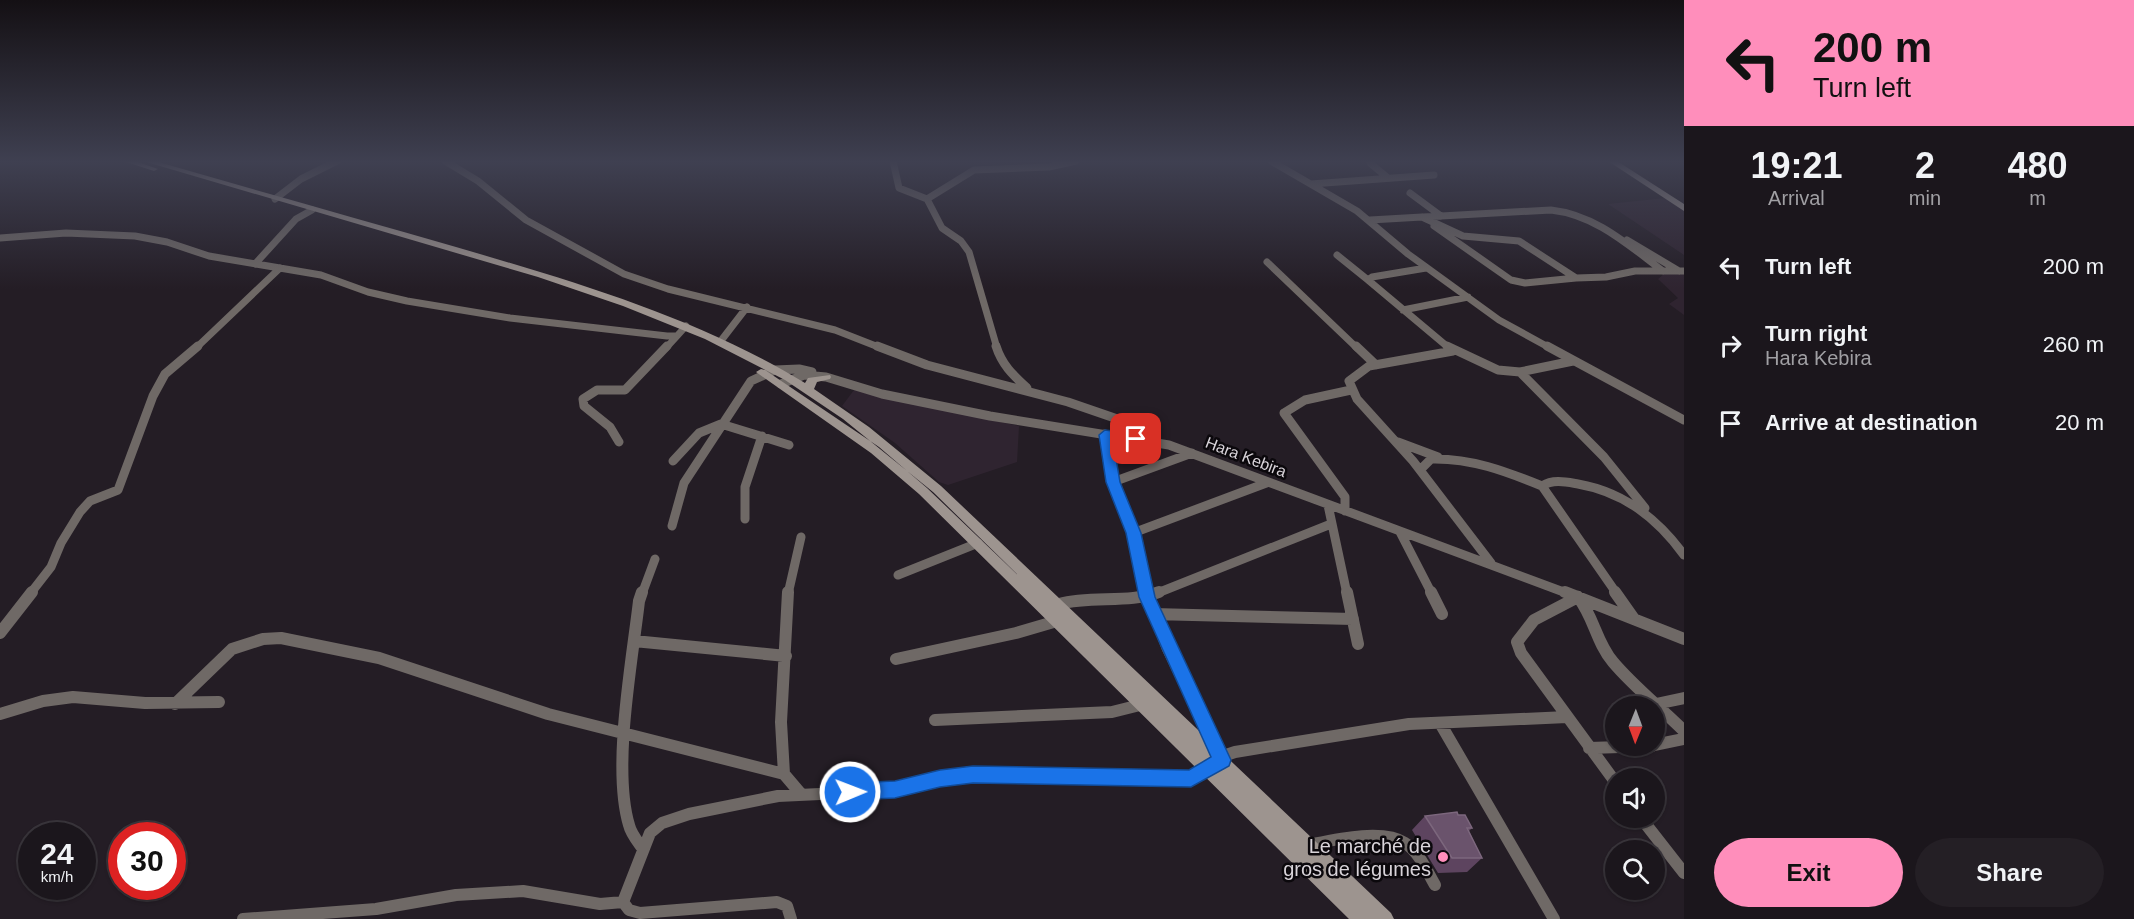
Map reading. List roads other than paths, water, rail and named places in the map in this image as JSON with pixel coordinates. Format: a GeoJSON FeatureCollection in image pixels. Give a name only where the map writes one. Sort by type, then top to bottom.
{"type":"FeatureCollection","features":[{"type":"Feature","properties":{"kind":"main road"},"geometry":{"type":"LineString","coordinates":[[281,204],[619,300],[681,332],[808,391],[880,447],[1059,604],[1362,919]]}},
{"type":"Feature","properties":{"kind":"main road"},"geometry":{"type":"LineString","coordinates":[[287,204],[308,212]]}},
{"type":"Feature","properties":{"kind":"main road"},"geometry":{"type":"LineString","coordinates":[[681,332],[720,342],[769,372]]}},
{"type":"Feature","properties":{"kind":"main road"},"geometry":{"type":"LineString","coordinates":[[808,391],[812,380],[826,377]]}},
{"type":"Feature","properties":{"kind":"main road"},"geometry":{"type":"LineString","coordinates":[[786,381],[880,447],[1144,704],[1308,845],[1385,919]]}},
{"type":"Feature","properties":{"kind":"street"},"geometry":{"type":"LineString","coordinates":[[506,204],[526,220],[624,274],[668,289],[844,333],[927,364],[1031,392],[1121,420],[1141,429],[1157,442]]}},
{"type":"Feature","properties":{"kind":"street"},"geometry":{"type":"LineString","coordinates":[[930,204],[942,228],[961,242],[969,252],[1000,358],[1010,373],[1031,392]]}},
{"type":"Feature","properties":{"kind":"street"},"geometry":{"type":"LineString","coordinates":[[1344,204],[1370,220],[1426,268],[1499,320],[1684,420]]}},
{"type":"Feature","properties":{"kind":"street"},"geometry":{"type":"LineString","coordinates":[[1423,204],[1440,216]]}},
{"type":"Feature","properties":{"kind":"street"},"geometry":{"type":"LineString","coordinates":[[1370,220],[1565,210],[1584,216],[1662,271]]}},
{"type":"Feature","properties":{"kind":"street"},"geometry":{"type":"LineString","coordinates":[[255,264],[308,212]]}},
{"type":"Feature","properties":{"kind":"street"},"geometry":{"type":"LineString","coordinates":[[1422,217],[1511,280],[1525,283],[1599,278],[1635,271],[1681,271]]}},
{"type":"Feature","properties":{"kind":"street"},"geometry":{"type":"LineString","coordinates":[[1431,223],[1463,236],[1519,241],[1576,278]]}},
{"type":"Feature","properties":{"kind":"street"},"geometry":{"type":"LineString","coordinates":[[0,238],[66,233],[135,236],[167,242],[209,256],[321,275],[368,292],[481,314],[610,331],[681,332]]}},
{"type":"Feature","properties":{"kind":"street"},"geometry":{"type":"LineString","coordinates":[[1613,236],[1640,246],[1681,271]]}},
{"type":"Feature","properties":{"kind":"street"},"geometry":{"type":"LineString","coordinates":[[1337,255],[1453,351],[1477,358],[1504,372],[1520,372],[1573,361]]}},
{"type":"Feature","properties":{"kind":"street"},"geometry":{"type":"LineString","coordinates":[[1267,262],[1376,365]]}},
{"type":"Feature","properties":{"kind":"street"},"geometry":{"type":"LineString","coordinates":[[0,633],[51,567],[61,543],[80,512],[90,501],[114,494],[118,490],[153,396],[165,374],[228,320],[280,268]]}},
{"type":"Feature","properties":{"kind":"street"},"geometry":{"type":"LineString","coordinates":[[1368,280],[1372,277],[1426,268]]}},
{"type":"Feature","properties":{"kind":"street"},"geometry":{"type":"LineString","coordinates":[[1403,310],[1468,297]]}},
{"type":"Feature","properties":{"kind":"street"},"geometry":{"type":"LineString","coordinates":[[720,342],[747,307]]}},
{"type":"Feature","properties":{"kind":"street"},"geometry":{"type":"LineString","coordinates":[[619,442],[610,427],[584,406],[583,399],[597,390],[625,390],[681,332]]}},
{"type":"Feature","properties":{"kind":"street"},"geometry":{"type":"LineString","coordinates":[[1453,351],[1376,365],[1353,374],[1349,381],[1351,390],[1420,470],[1491,563]]}},
{"type":"Feature","properties":{"kind":"street"},"geometry":{"type":"LineString","coordinates":[[672,526],[684,483],[751,381],[769,372],[800,369],[826,377]]}},
{"type":"Feature","properties":{"kind":"street"},"geometry":{"type":"LineString","coordinates":[[1520,372],[1604,457],[1684,555]]}},
{"type":"Feature","properties":{"kind":"street","name":"Hara Kebira"},"geometry":{"type":"LineString","coordinates":[[786,381],[812,375],[826,377],[899,398],[1022,422],[1157,442],[1192,453],[1400,532],[1491,563],[1684,639]]}},
{"type":"Feature","properties":{"kind":"street"},"geometry":{"type":"LineString","coordinates":[[1345,511],[1344,497],[1284,413],[1290,407],[1316,396],[1351,390]]}},
{"type":"Feature","properties":{"kind":"street"},"geometry":{"type":"LineString","coordinates":[[673,461],[699,433],[721,424],[789,445]]}},
{"type":"Feature","properties":{"kind":"street"},"geometry":{"type":"LineString","coordinates":[[1105,435],[1113,482],[1133,533],[1147,597],[1216,765]]}},
{"type":"Feature","properties":{"kind":"street"},"geometry":{"type":"LineString","coordinates":[[745,519],[741,505],[742,492],[762,436]]}},
{"type":"Feature","properties":{"kind":"street"},"geometry":{"type":"LineString","coordinates":[[1393,440],[1441,458],[1483,462],[1542,486],[1634,619]]}},
{"type":"Feature","properties":{"kind":"street"},"geometry":{"type":"LineString","coordinates":[[1113,482],[1192,453]]}},
{"type":"Feature","properties":{"kind":"street"},"geometry":{"type":"LineString","coordinates":[[1420,470],[1426,461],[1441,458]]}},
{"type":"Feature","properties":{"kind":"street"},"geometry":{"type":"LineString","coordinates":[[1133,533],[1269,482]]}},
{"type":"Feature","properties":{"kind":"street"},"geometry":{"type":"LineString","coordinates":[[1542,486],[1559,482],[1589,485],[1620,497],[1653,517]]}},
{"type":"Feature","properties":{"kind":"street"},"geometry":{"type":"LineString","coordinates":[[1328,505],[1358,644]]}},
{"type":"Feature","properties":{"kind":"street"},"geometry":{"type":"LineString","coordinates":[[1059,604],[1080,598],[1147,597],[1331,524]]}},
{"type":"Feature","properties":{"kind":"street"},"geometry":{"type":"LineString","coordinates":[[1400,532],[1442,614]]}},
{"type":"Feature","properties":{"kind":"street"},"geometry":{"type":"LineString","coordinates":[[784,774],[781,722],[789,583],[801,537]]}},
{"type":"Feature","properties":{"kind":"street"},"geometry":{"type":"LineString","coordinates":[[898,575],[978,543]]}},
{"type":"Feature","properties":{"kind":"street"},"geometry":{"type":"LineString","coordinates":[[643,849],[629,827],[624,794],[624,733],[639,602],[656,559]]}},
{"type":"Feature","properties":{"kind":"street"},"geometry":{"type":"LineString","coordinates":[[1605,769],[1521,653],[1517,642],[1525,628],[1566,601],[1578,597],[1589,610],[1596,636],[1613,662],[1648,696]]}},
{"type":"Feature","properties":{"kind":"street"},"geometry":{"type":"LineString","coordinates":[[1153,614],[1353,619]]}},
{"type":"Feature","properties":{"kind":"street"},"geometry":{"type":"LineString","coordinates":[[896,659],[1016,633],[1057,621]]}},
{"type":"Feature","properties":{"kind":"street"},"geometry":{"type":"LineString","coordinates":[[175,704],[218,660],[232,649],[263,639],[281,638],[379,658],[548,714],[705,752],[784,774],[801,794]]}},
{"type":"Feature","properties":{"kind":"street"},"geometry":{"type":"LineString","coordinates":[[634,641],[786,656]]}},
{"type":"Feature","properties":{"kind":"street"},"geometry":{"type":"LineString","coordinates":[[0,714],[44,701],[74,698],[175,704],[219,702]]}},
{"type":"Feature","properties":{"kind":"street"},"geometry":{"type":"LineString","coordinates":[[1665,702],[1684,698]]}},
{"type":"Feature","properties":{"kind":"street"},"geometry":{"type":"LineString","coordinates":[[935,720],[1112,712],[1144,704]]}},
{"type":"Feature","properties":{"kind":"street"},"geometry":{"type":"LineString","coordinates":[[1665,713],[1684,731]]}},
{"type":"Feature","properties":{"kind":"street"},"geometry":{"type":"LineString","coordinates":[[623,902],[646,840],[656,827],[673,819],[747,802],[801,794],[883,791],[966,775],[1191,779],[1216,765],[1226,755],[1376,728],[1567,717]]}},
{"type":"Feature","properties":{"kind":"street"},"geometry":{"type":"LineString","coordinates":[[1440,723],[1554,919]]}},
{"type":"Feature","properties":{"kind":"street"},"geometry":{"type":"LineString","coordinates":[[1665,743],[1684,739]]}},
{"type":"Feature","properties":{"kind":"street"},"geometry":{"type":"LineString","coordinates":[[1589,748],[1605,747]]}},
{"type":"Feature","properties":{"kind":"street"},"geometry":{"type":"LineString","coordinates":[[1649,828],[1684,873]]}},
{"type":"Feature","properties":{"kind":"street"},"geometry":{"type":"LineString","coordinates":[[1308,845],[1337,839],[1394,837],[1412,848],[1435,885]]}},
{"type":"Feature","properties":{"kind":"street"},"geometry":{"type":"LineString","coordinates":[[243,919],[376,909],[456,895],[523,891],[600,904],[623,902]]}},
{"type":"Feature","properties":{"kind":"street"},"geometry":{"type":"LineString","coordinates":[[623,902],[630,910],[640,913],[777,902],[787,906],[790,919]]}},
{"type":"Feature","properties":{"kind":"place","name":"Le marché de gros de légumes"},"geometry":{"type":"Point","coordinates":[1443,857]}}]}
